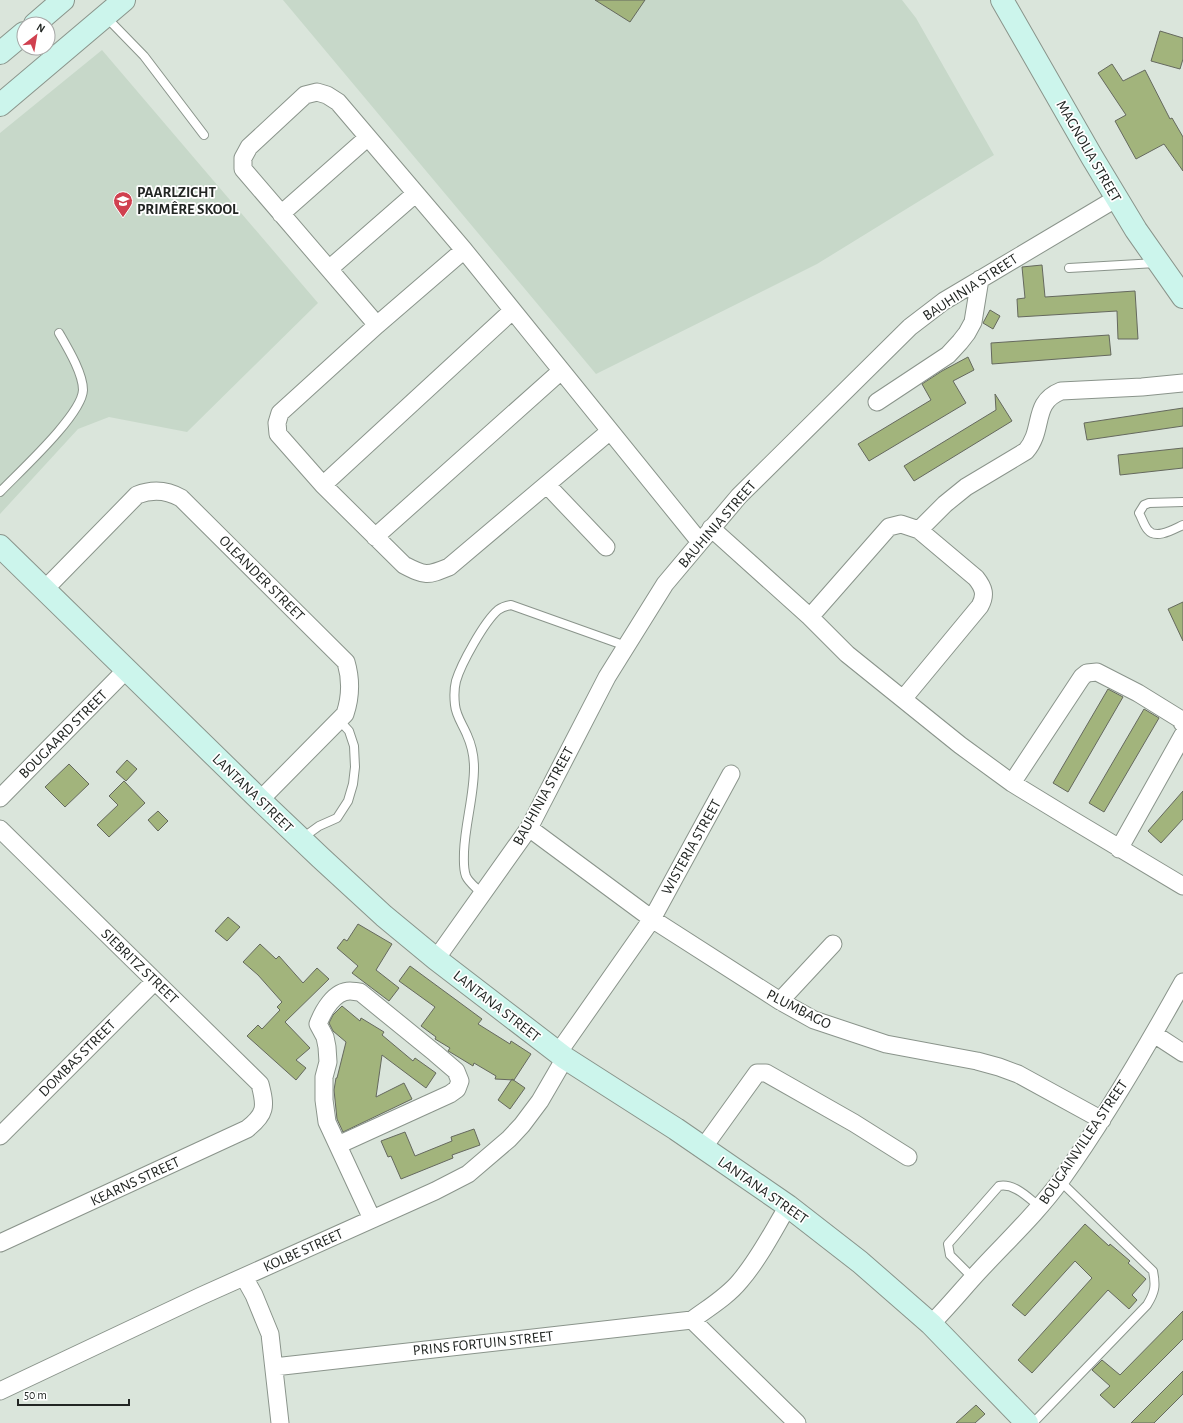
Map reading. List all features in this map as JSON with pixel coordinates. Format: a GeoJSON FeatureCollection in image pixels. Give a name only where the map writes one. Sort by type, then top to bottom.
{"type":"FeatureCollection","features":[{"type":"Feature","properties":{"kind":"street"},"geometry":{"type":"LineString","coordinates":[[44,16],[63,0]]}},
{"type":"Feature","properties":{"kind":"street"},"geometry":{"type":"LineString","coordinates":[[0,105],[124,0]]}},
{"type":"Feature","properties":{"kind":"street","name":"MAGNOLIA STREET"},"geometry":{"type":"LineString","coordinates":[[1002,0],[1117,198],[1158,263],[1183,298]]}},
{"type":"Feature","properties":{"kind":"street"},"geometry":{"type":"LineString","coordinates":[[0,53],[16,40]]}},
{"type":"Feature","properties":{"kind":"street"},"geometry":{"type":"LineString","coordinates":[[377,325],[243,169],[243,158],[249,147],[305,95],[317,92],[327,95],[338,102],[367,138],[464,250],[700,542]]}},
{"type":"Feature","properties":{"kind":"street"},"geometry":{"type":"LineString","coordinates":[[281,214],[367,138]]}},
{"type":"Feature","properties":{"kind":"street"},"geometry":{"type":"LineString","coordinates":[[329,269],[416,194]]}},
{"type":"Feature","properties":{"kind":"street","name":"BAUHINIA STREET"},"geometry":{"type":"LineString","coordinates":[[436,959],[529,828],[607,676],[664,584],[739,496],[910,327],[944,301],[1117,198]]}},
{"type":"Feature","properties":{"kind":"street"},"geometry":{"type":"LineString","coordinates":[[464,250],[377,325],[280,413],[277,423],[278,434],[324,485],[404,566],[420,574],[432,574],[449,567],[610,432]]}},
{"type":"Feature","properties":{"kind":"street"},"geometry":{"type":"LineString","coordinates":[[877,402],[948,354],[960,342],[972,322],[980,279]]}},
{"type":"Feature","properties":{"kind":"street"},"geometry":{"type":"LineString","coordinates":[[324,485],[512,311]]}},
{"type":"Feature","properties":{"kind":"street"},"geometry":{"type":"LineString","coordinates":[[375,537],[561,371]]}},
{"type":"Feature","properties":{"kind":"street"},"geometry":{"type":"LineString","coordinates":[[919,530],[945,504],[966,487],[1026,451],[1035,438],[1043,405],[1048,398],[1054,394],[1061,391],[1142,387],[1183,383]]}},
{"type":"Feature","properties":{"kind":"street"},"geometry":{"type":"LineString","coordinates":[[547,485],[606,548]]}},
{"type":"Feature","properties":{"kind":"street","name":"OLEANDER STREET"},"geometry":{"type":"LineString","coordinates":[[44,590],[137,495],[146,492],[171,492],[181,498],[346,662],[350,674],[349,701],[345,714],[260,800]]}},
{"type":"Feature","properties":{"kind":"street"},"geometry":{"type":"LineString","coordinates":[[810,618],[889,527],[901,524],[919,530],[976,578],[982,585],[984,600],[903,699]]}},
{"type":"Feature","properties":{"kind":"street"},"geometry":{"type":"LineString","coordinates":[[711,528],[810,618],[847,654],[960,745],[1012,783],[1119,849],[1183,886]]}},
{"type":"Feature","properties":{"kind":"street","name":"LANTANA STREET"},"geometry":{"type":"LineString","coordinates":[[0,546],[260,800],[384,916],[436,959],[562,1055],[788,1206],[860,1262],[931,1324],[1027,1423]]}},
{"type":"Feature","properties":{"kind":"street","name":"BOUGAARD STREET"},"geometry":{"type":"LineString","coordinates":[[0,798],[126,670]]}},
{"type":"Feature","properties":{"kind":"street"},"geometry":{"type":"LineString","coordinates":[[1012,783],[1082,677],[1087,674],[1097,672],[1138,693],[1180,719],[1183,724]]}},
{"type":"Feature","properties":{"kind":"street"},"geometry":{"type":"LineString","coordinates":[[1119,849],[1183,735]]}},
{"type":"Feature","properties":{"kind":"street","name":"WISTERIA STREET"},"geometry":{"type":"LineString","coordinates":[[562,1055],[652,919],[731,774]]}},
{"type":"Feature","properties":{"kind":"street","name":"PLUMBAGO"},"geometry":{"type":"LineString","coordinates":[[529,828],[652,919],[780,1002],[814,1020],[886,1044],[999,1066],[1018,1074],[1102,1120]]}},
{"type":"Feature","properties":{"kind":"street","name":"SIEBRITZ STREET"},"geometry":{"type":"LineString","coordinates":[[0,829],[260,1084],[264,1099],[264,1111]]}},
{"type":"Feature","properties":{"kind":"street"},"geometry":{"type":"LineString","coordinates":[[780,1002],[833,944]]}},
{"type":"Feature","properties":{"kind":"street","name":"DOMBAS STREET"},"geometry":{"type":"LineString","coordinates":[[0,1136],[155,981]]}},
{"type":"Feature","properties":{"kind":"street","name":"BOUGAINVILLEA STREET"},"geometry":{"type":"LineString","coordinates":[[931,1324],[1040,1207],[1060,1181],[1102,1120],[1154,1034],[1183,982]]}},
{"type":"Feature","properties":{"kind":"street"},"geometry":{"type":"LineString","coordinates":[[338,1145],[450,1094],[457,1089],[460,1081],[456,1071],[360,992],[350,991],[342,993],[334,999],[327,1006],[318,1024],[325,1037],[327,1047],[328,1062],[324,1077],[324,1100],[327,1122],[372,1219]]}},
{"type":"Feature","properties":{"kind":"street"},"geometry":{"type":"LineString","coordinates":[[1154,1034],[1183,1053]]}},
{"type":"Feature","properties":{"kind":"street","name":"KOLBE STREET"},"geometry":{"type":"LineString","coordinates":[[0,1391],[468,1174],[510,1139],[522,1125],[540,1101],[562,1055]]}},
{"type":"Feature","properties":{"kind":"street"},"geometry":{"type":"LineString","coordinates":[[703,1148],[758,1073],[766,1073],[854,1123],[908,1157]]}},
{"type":"Feature","properties":{"kind":"street","name":"KEARNS STREET"},"geometry":{"type":"LineString","coordinates":[[0,1244],[247,1129],[257,1121],[264,1111]]}},
{"type":"Feature","properties":{"kind":"street"},"geometry":{"type":"LineString","coordinates":[[788,1206],[754,1262],[739,1282],[728,1293],[692,1320],[797,1423]]}},
{"type":"Feature","properties":{"kind":"street"},"geometry":{"type":"LineString","coordinates":[[244,1277],[254,1294],[270,1334],[280,1423]]}},
{"type":"Feature","properties":{"kind":"street","name":"PRINS FORTUIN STREET"},"geometry":{"type":"LineString","coordinates":[[274,1367],[692,1320]]}},
{"type":"Feature","properties":{"kind":"lane"},"geometry":{"type":"LineString","coordinates":[[105,16],[144,56],[204,135]]}},
{"type":"Feature","properties":{"kind":"lane"},"geometry":{"type":"LineString","coordinates":[[1069,268],[1158,263]]}},
{"type":"Feature","properties":{"kind":"lane"},"geometry":{"type":"LineString","coordinates":[[0,492],[65,425],[78,404],[83,390],[78,370],[59,333]]}},
{"type":"Feature","properties":{"kind":"lane"},"geometry":{"type":"LineString","coordinates":[[1183,502],[1149,503],[1144,505],[1139,513],[1148,530],[1152,533],[1161,534],[1183,525]]}},
{"type":"Feature","properties":{"kind":"lane"},"geometry":{"type":"LineString","coordinates":[[482,894],[469,880],[464,866],[465,835],[474,781],[474,767],[473,751],[456,712],[454,693],[462,667],[482,629],[488,620],[498,610],[504,606],[511,605],[626,646]]}},
{"type":"Feature","properties":{"kind":"lane"},"geometry":{"type":"LineString","coordinates":[[301,839],[319,826],[337,818],[348,801],[355,773],[354,746],[349,731],[339,720]]}},
{"type":"Feature","properties":{"kind":"lane"},"geometry":{"type":"LineString","coordinates":[[1033,1423],[1147,1305],[1154,1293],[1156,1282],[1153,1271],[1060,1181]]}},
{"type":"Feature","properties":{"kind":"lane"},"geometry":{"type":"LineString","coordinates":[[973,1278],[950,1254],[948,1244],[999,1186],[1004,1185],[1015,1188],[1040,1207]]}},
{"type":"Feature","properties":{"kind":"shaded area"},"geometry":{"type":"Polygon","coordinates":[[[283,0],[902,0],[916,18],[994,155],[817,264],[596,374],[283,0]]]}},
{"type":"Feature","properties":{"kind":"shaded area","name":"PAARLZICHT PRIMÊRE SKOOL"},"geometry":{"type":"Polygon","coordinates":[[[102,50],[318,303],[187,432],[109,417],[78,429],[0,514],[0,133],[102,50]]]}},
{"type":"Feature","properties":{"kind":"building"},"geometry":{"type":"Polygon","coordinates":[[[595,0],[645,0],[630,22],[595,0]]]}},
{"type":"Feature","properties":{"kind":"building"},"geometry":{"type":"Polygon","coordinates":[[[1160,31],[1183,38],[1183,59],[1180,69],[1151,61],[1160,31]]]}},
{"type":"Feature","properties":{"kind":"building"},"geometry":{"type":"Polygon","coordinates":[[[1112,64],[1123,81],[1145,70],[1170,119],[1172,118],[1183,137],[1183,171],[1164,144],[1136,159],[1115,121],[1126,115],[1098,73],[1112,64]]]}},
{"type":"Feature","properties":{"kind":"building"},"geometry":{"type":"Polygon","coordinates":[[[1042,265],[1045,297],[1135,291],[1138,339],[1118,339],[1117,311],[1018,317],[1017,299],[1025,298],[1022,267],[1042,265]]]}},
{"type":"Feature","properties":{"kind":"building"},"geometry":{"type":"Polygon","coordinates":[[[990,310],[1000,316],[993,329],[983,323],[990,310]]]}},
{"type":"Feature","properties":{"kind":"building"},"geometry":{"type":"Polygon","coordinates":[[[1109,335],[1111,355],[992,364],[991,343],[1109,335]]]}},
{"type":"Feature","properties":{"kind":"building"},"geometry":{"type":"Polygon","coordinates":[[[968,357],[974,370],[953,381],[966,403],[869,461],[858,444],[931,400],[922,384],[968,357]]]}},
{"type":"Feature","properties":{"kind":"building"},"geometry":{"type":"Polygon","coordinates":[[[995,394],[1012,421],[914,481],[904,466],[996,410],[995,394]]]}},
{"type":"Feature","properties":{"kind":"building"},"geometry":{"type":"Polygon","coordinates":[[[1183,408],[1183,426],[1087,440],[1084,423],[1183,408]]]}},
{"type":"Feature","properties":{"kind":"building"},"geometry":{"type":"Polygon","coordinates":[[[1183,448],[1183,468],[1120,475],[1118,455],[1183,448]]]}},
{"type":"Feature","properties":{"kind":"building"},"geometry":{"type":"Polygon","coordinates":[[[1183,602],[1183,641],[1168,609],[1183,602]]]}},
{"type":"Feature","properties":{"kind":"building"},"geometry":{"type":"Polygon","coordinates":[[[1108,689],[1123,697],[1068,792],[1053,783],[1108,689]]]}},
{"type":"Feature","properties":{"kind":"building"},"geometry":{"type":"Polygon","coordinates":[[[1144,709],[1159,718],[1104,812],[1089,803],[1144,709]]]}},
{"type":"Feature","properties":{"kind":"building"},"geometry":{"type":"Polygon","coordinates":[[[127,760],[137,769],[126,781],[116,772],[127,760]]]}},
{"type":"Feature","properties":{"kind":"building"},"geometry":{"type":"Polygon","coordinates":[[[69,764],[89,784],[65,807],[45,787],[69,764]]]}},
{"type":"Feature","properties":{"kind":"building"},"geometry":{"type":"Polygon","coordinates":[[[124,781],[145,803],[109,837],[97,825],[118,805],[109,796],[124,781]]]}},
{"type":"Feature","properties":{"kind":"building"},"geometry":{"type":"Polygon","coordinates":[[[1183,791],[1183,819],[1161,843],[1148,831],[1183,791]]]}},
{"type":"Feature","properties":{"kind":"building"},"geometry":{"type":"Polygon","coordinates":[[[158,811],[168,821],[158,831],[148,820],[158,811]]]}},
{"type":"Feature","properties":{"kind":"building"},"geometry":{"type":"Polygon","coordinates":[[[228,917],[240,927],[227,941],[215,931],[228,917]]]}},
{"type":"Feature","properties":{"kind":"building"},"geometry":{"type":"Polygon","coordinates":[[[358,924],[392,944],[376,970],[399,988],[389,1001],[352,973],[358,966],[337,948],[344,939],[347,941],[358,924]]]}},
{"type":"Feature","properties":{"kind":"building"},"geometry":{"type":"Polygon","coordinates":[[[260,944],[276,959],[279,956],[303,983],[317,968],[329,979],[285,1022],[310,1048],[296,1060],[306,1068],[296,1080],[247,1036],[258,1025],[262,1029],[280,1010],[277,1007],[282,1002],[258,975],[243,962],[260,944]]]}},
{"type":"Feature","properties":{"kind":"building"},"geometry":{"type":"Polygon","coordinates":[[[410,966],[482,1019],[478,1024],[510,1044],[511,1041],[531,1054],[514,1080],[495,1079],[496,1076],[474,1063],[473,1066],[448,1051],[450,1048],[435,1039],[436,1037],[421,1026],[435,1007],[399,981],[410,966]]]}},
{"type":"Feature","properties":{"kind":"building"},"geometry":{"type":"Polygon","coordinates":[[[342,1006],[360,1021],[361,1018],[384,1032],[382,1035],[413,1061],[415,1058],[436,1073],[426,1088],[382,1055],[376,1097],[404,1083],[412,1099],[343,1132],[337,1119],[334,1090],[346,1042],[333,1031],[329,1023],[333,1015],[342,1006]]]}},
{"type":"Feature","properties":{"kind":"building"},"geometry":{"type":"Polygon","coordinates":[[[512,1079],[525,1088],[510,1109],[498,1100],[512,1079]]]}},
{"type":"Feature","properties":{"kind":"building"},"geometry":{"type":"Polygon","coordinates":[[[474,1129],[480,1145],[452,1155],[453,1158],[401,1179],[391,1156],[388,1157],[381,1141],[405,1132],[415,1156],[452,1141],[451,1137],[474,1129]]]}},
{"type":"Feature","properties":{"kind":"building"},"geometry":{"type":"Polygon","coordinates":[[[1085,1224],[1109,1246],[1110,1244],[1130,1261],[1128,1263],[1146,1279],[1132,1295],[1137,1300],[1129,1309],[1108,1290],[1032,1373],[1018,1360],[1092,1278],[1075,1261],[1025,1316],[1012,1305],[1085,1224]]]}},
{"type":"Feature","properties":{"kind":"building"},"geometry":{"type":"Polygon","coordinates":[[[1183,1311],[1183,1339],[1114,1408],[1100,1395],[1110,1386],[1092,1370],[1102,1360],[1120,1375],[1183,1311]]]}},
{"type":"Feature","properties":{"kind":"building"},"geometry":{"type":"Polygon","coordinates":[[[1183,1371],[1183,1394],[1154,1423],[1131,1423],[1183,1371]]]}},
{"type":"Feature","properties":{"kind":"building"},"geometry":{"type":"Polygon","coordinates":[[[976,1405],[985,1414],[975,1423],[956,1423],[976,1405]]]}},
{"type":"Feature","properties":{"kind":"place","name":"PAARLZICHT PRIMÊRE SKOOL"},"geometry":{"type":"Point","coordinates":[123,218]}}]}
